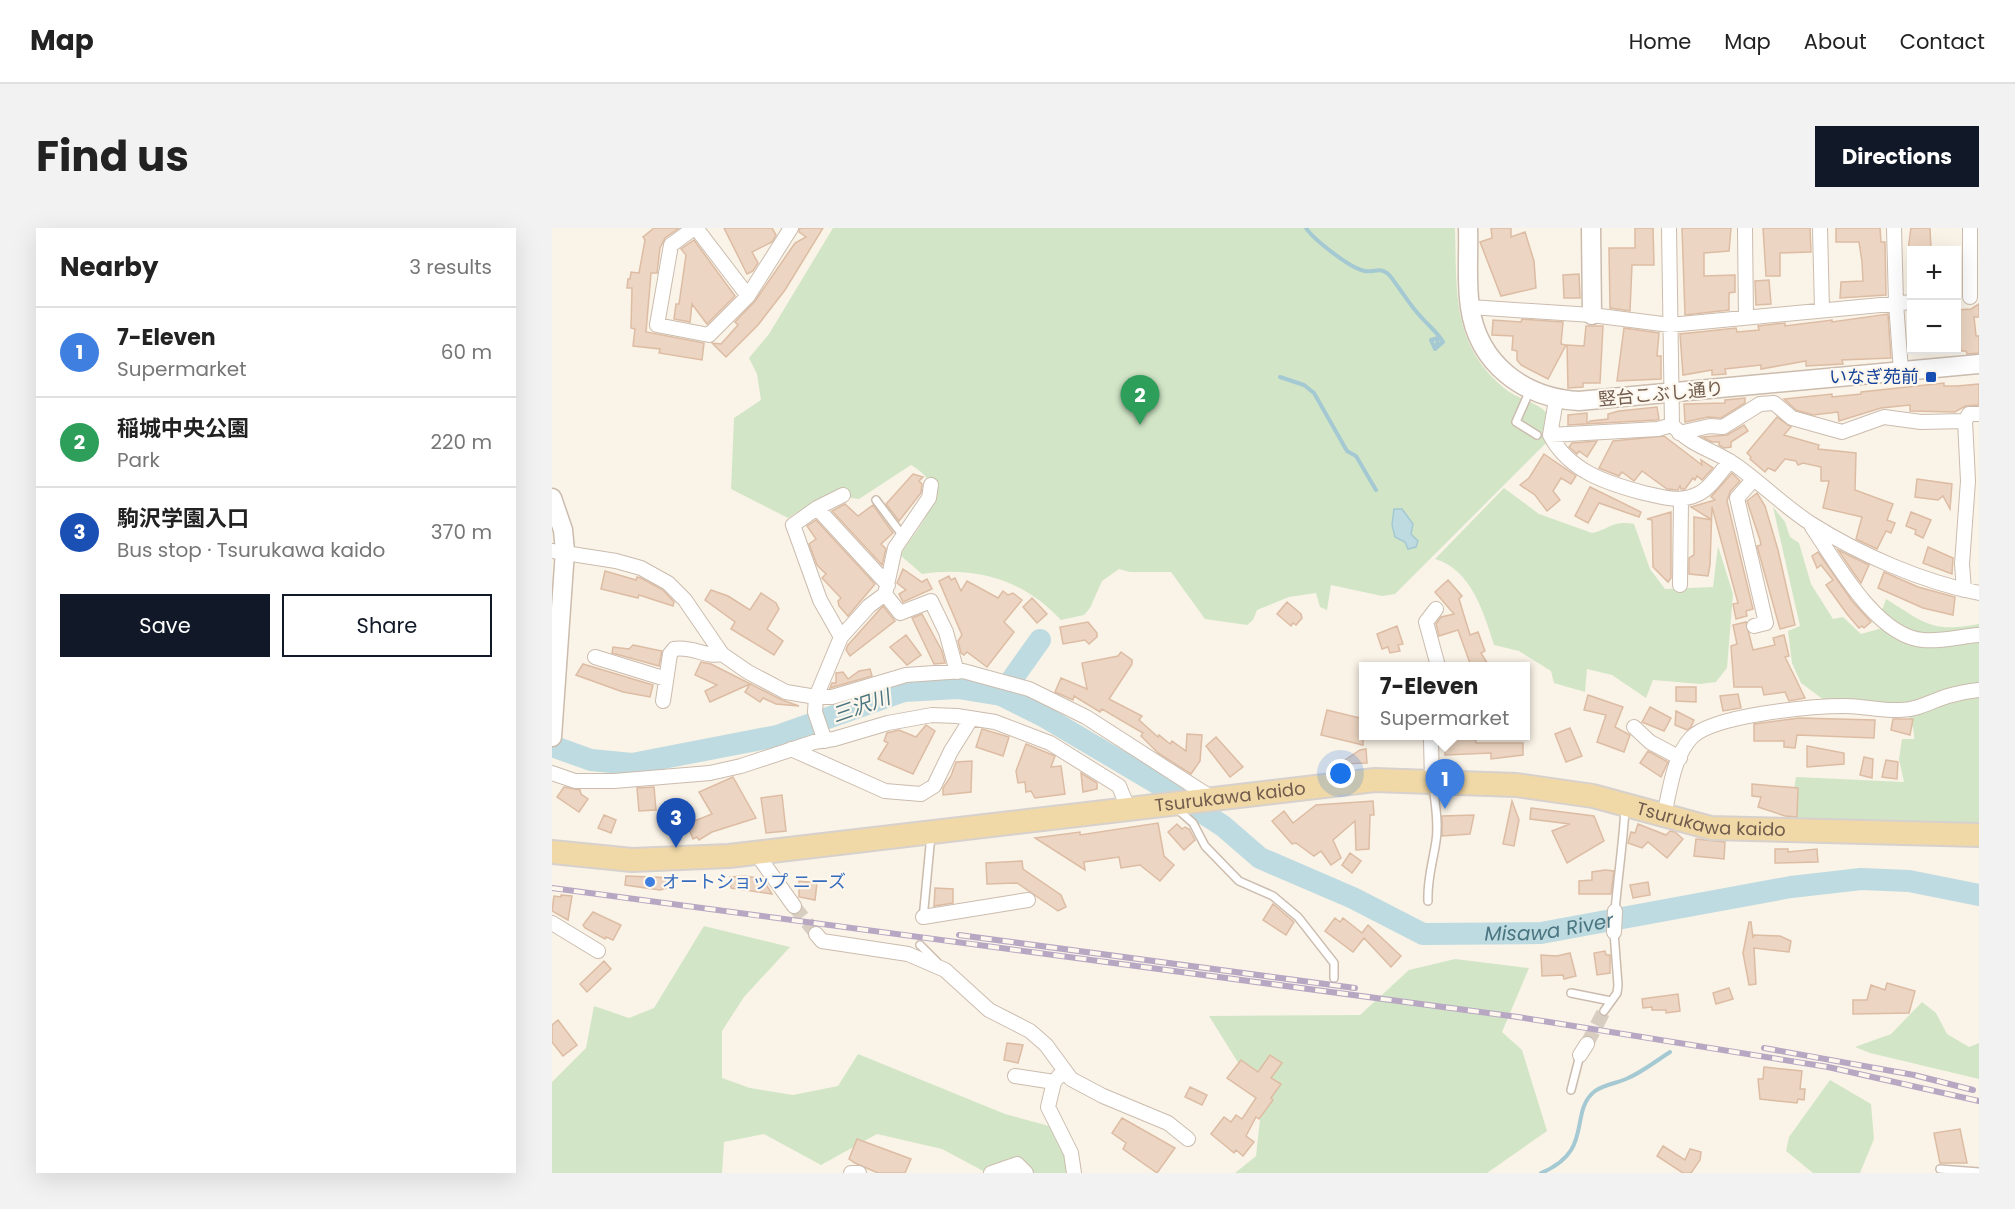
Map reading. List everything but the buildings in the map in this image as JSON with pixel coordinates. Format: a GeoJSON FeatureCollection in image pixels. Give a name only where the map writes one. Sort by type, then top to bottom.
{"type":"FeatureCollection","features":[{"type":"Feature","properties":{"kind":"main road","name":"Tsurukawa kaido"},"geometry":{"type":"LineString","coordinates":[[552,852],[632,860],[756,853],[1375,780],[1516,785],[1625,803],[1711,828],[1979,835]]}},
{"type":"Feature","properties":{"kind":"street"},"geometry":{"type":"LineString","coordinates":[[748,296],[695,228],[671,245],[657,325],[708,335],[748,296],[785,231]]}},
{"type":"Feature","properties":{"kind":"street","name":"竪台こぶし通り"},"geometry":{"type":"LineString","coordinates":[[1468,228],[1470,307],[1480,342],[1494,362],[1507,375],[1530,390],[1556,400],[1579,401],[1979,364]]}},
{"type":"Feature","properties":{"kind":"street"},"geometry":{"type":"LineString","coordinates":[[1591,228],[1592,315]]}},
{"type":"Feature","properties":{"kind":"street"},"geometry":{"type":"LineString","coordinates":[[1669,228],[1672,393],[1676,429],[1706,452],[1730,461],[1810,522],[1907,573],[1979,593]]}},
{"type":"Feature","properties":{"kind":"street"},"geometry":{"type":"LineString","coordinates":[[1745,228],[1746,318]]}},
{"type":"Feature","properties":{"kind":"street"},"geometry":{"type":"LineString","coordinates":[[1820,228],[1822,310]]}},
{"type":"Feature","properties":{"kind":"street"},"geometry":{"type":"LineString","coordinates":[[1894,228],[1901,371]]}},
{"type":"Feature","properties":{"kind":"street"},"geometry":{"type":"LineString","coordinates":[[1969,298],[1970,228]]}},
{"type":"Feature","properties":{"kind":"street"},"geometry":{"type":"LineString","coordinates":[[1470,307],[1592,315],[1670,325],[1907,302]]}},
{"type":"Feature","properties":{"kind":"street"},"geometry":{"type":"LineString","coordinates":[[1544,435],[1556,400]]}},
{"type":"Feature","properties":{"kind":"street"},"geometry":{"type":"LineString","coordinates":[[1544,435],[1723,427],[1760,404],[1774,403],[1792,418],[1842,432],[1884,417],[1921,422],[1965,421]]}},
{"type":"Feature","properties":{"kind":"street"},"geometry":{"type":"LineString","coordinates":[[1964,590],[1962,564],[1968,480],[1965,421],[1969,414],[1979,414]]}},
{"type":"Feature","properties":{"kind":"street"},"geometry":{"type":"LineString","coordinates":[[1544,435],[1558,450],[1588,474],[1612,485],[1682,500],[1701,494],[1730,461]]}},
{"type":"Feature","properties":{"kind":"street"},"geometry":{"type":"LineString","coordinates":[[1754,479],[1737,498],[1766,623],[1754,626]]}},
{"type":"Feature","properties":{"kind":"street"},"geometry":{"type":"LineString","coordinates":[[824,737],[815,704],[841,637],[887,589],[892,555],[929,498],[931,485]]}},
{"type":"Feature","properties":{"kind":"street"},"geometry":{"type":"LineString","coordinates":[[841,637],[820,600],[794,525],[817,508],[843,495]]}},
{"type":"Feature","properties":{"kind":"street"},"geometry":{"type":"LineString","coordinates":[[552,498],[563,530],[558,551],[553,730]]}},
{"type":"Feature","properties":{"kind":"street"},"geometry":{"type":"LineString","coordinates":[[1680,585],[1682,500]]}},
{"type":"Feature","properties":{"kind":"street"},"geometry":{"type":"LineString","coordinates":[[817,508],[887,589],[900,614],[931,602],[945,632],[957,672]]}},
{"type":"Feature","properties":{"kind":"street"},"geometry":{"type":"LineString","coordinates":[[1810,522],[1847,578],[1885,621],[1924,640],[1979,635]]}},
{"type":"Feature","properties":{"kind":"street"},"geometry":{"type":"LineString","coordinates":[[558,551],[641,568],[668,582],[686,600],[722,654],[748,672],[815,704],[906,675],[957,672],[1025,687],[1086,717],[1212,798]]}},
{"type":"Feature","properties":{"kind":"street"},"geometry":{"type":"LineString","coordinates":[[1436,609],[1426,622],[1437,662]]}},
{"type":"Feature","properties":{"kind":"street"},"geometry":{"type":"LineString","coordinates":[[663,701],[670,654],[674,649],[688,647],[714,656],[722,654]]}},
{"type":"Feature","properties":{"kind":"street"},"geometry":{"type":"LineString","coordinates":[[595,657],[666,679]]}},
{"type":"Feature","properties":{"kind":"street"},"geometry":{"type":"LineString","coordinates":[[1665,815],[1673,774],[1691,738],[1717,724],[1797,709],[1846,706],[1900,710],[1928,705],[1947,696],[1979,690]]}},
{"type":"Feature","properties":{"kind":"street"},"geometry":{"type":"LineString","coordinates":[[552,773],[575,781],[658,779],[741,766],[824,737],[888,723],[921,717],[971,718],[1022,730],[1050,743],[1119,786],[1128,808]]}},
{"type":"Feature","properties":{"kind":"street"},"geometry":{"type":"LineString","coordinates":[[791,749],[885,791],[921,794],[934,786],[971,718]]}},
{"type":"Feature","properties":{"kind":"street"},"geometry":{"type":"LineString","coordinates":[[1634,728],[1650,742],[1680,758]]}},
{"type":"Feature","properties":{"kind":"street"},"geometry":{"type":"LineString","coordinates":[[1431,740],[1432,781]]}},
{"type":"Feature","properties":{"kind":"street"},"geometry":{"type":"LineString","coordinates":[[756,853],[794,906]]}},
{"type":"Feature","properties":{"kind":"street"},"geometry":{"type":"LineString","coordinates":[[922,920],[1028,900]]}},
{"type":"Feature","properties":{"kind":"street"},"geometry":{"type":"LineString","coordinates":[[1614,932],[1615,911]]}},
{"type":"Feature","properties":{"kind":"street"},"geometry":{"type":"LineString","coordinates":[[552,923],[598,951]]}},
{"type":"Feature","properties":{"kind":"street"},"geometry":{"type":"LineString","coordinates":[[816,934],[822,941],[908,954],[945,969],[989,1010],[1030,1031],[1046,1046],[1071,1079],[1103,1096],[1168,1123],[1188,1139]]}},
{"type":"Feature","properties":{"kind":"street"},"geometry":{"type":"LineString","coordinates":[[1064,1070],[1054,1082],[1048,1107],[1071,1153],[1074,1173]]}},
{"type":"Feature","properties":{"kind":"street"},"geometry":{"type":"LineString","coordinates":[[1016,1076],[1054,1082]]}},
{"type":"Feature","properties":{"kind":"street"},"geometry":{"type":"LineString","coordinates":[[991,1173],[1008,1170],[1017,1164],[1026,1173]]}},
{"type":"Feature","properties":{"kind":"street"},"geometry":{"type":"LineString","coordinates":[[851,1173],[859,1173]]}},
{"type":"Feature","properties":{"kind":"lane"},"geometry":{"type":"LineString","coordinates":[[1530,390],[1516,422],[1544,435]]}},
{"type":"Feature","properties":{"kind":"lane"},"geometry":{"type":"LineString","coordinates":[[876,500],[903,536]]}},
{"type":"Feature","properties":{"kind":"lane"},"geometry":{"type":"LineString","coordinates":[[1428,901],[1427,880],[1436,840],[1437,816],[1432,781]]}},
{"type":"Feature","properties":{"kind":"lane"},"geometry":{"type":"LineString","coordinates":[[1175,802],[1193,823],[1205,846],[1239,881],[1273,896],[1298,917],[1334,963],[1334,978]]}},
{"type":"Feature","properties":{"kind":"lane"},"geometry":{"type":"LineString","coordinates":[[1615,911],[1619,861],[1623,852],[1625,803]]}},
{"type":"Feature","properties":{"kind":"lane"},"geometry":{"type":"LineString","coordinates":[[922,920],[931,832]]}},
{"type":"Feature","properties":{"kind":"lane"},"geometry":{"type":"LineString","coordinates":[[1604,1011],[1618,985],[1614,932]]}},
{"type":"Feature","properties":{"kind":"lane"},"geometry":{"type":"LineString","coordinates":[[920,945],[945,969]]}},
{"type":"Feature","properties":{"kind":"lane"},"geometry":{"type":"LineString","coordinates":[[1571,993],[1611,1001]]}},
{"type":"Feature","properties":{"kind":"lane"},"geometry":{"type":"LineString","coordinates":[[1571,1090],[1583,1050]]}},
{"type":"Feature","properties":{"kind":"lane"},"geometry":{"type":"LineString","coordinates":[[1940,1169],[1979,1172]]}},
{"type":"Feature","properties":{"kind":"green space"},"geometry":{"type":"Polygon","coordinates":[[[833,228],[1455,228],[1457,295],[1466,335],[1474,353],[1487,371],[1504,388],[1547,413],[1548,441],[1395,594],[1382,596],[1331,585],[1327,610],[1320,607],[1316,593],[1289,597],[1257,610],[1253,620],[1247,625],[1205,619],[1171,572],[1130,572],[1119,569],[1102,581],[1090,608],[1084,615],[1061,620],[1031,595],[998,579],[961,572],[922,574],[900,555],[924,520],[933,497],[931,486],[924,475],[911,465],[859,499],[851,498],[842,491],[812,503],[788,518],[731,489],[734,418],[761,400],[757,374],[749,358],[769,334],[833,228]]]}},
{"type":"Feature","properties":{"kind":"green space"},"geometry":{"type":"Polygon","coordinates":[[[1504,488],[1539,514],[1592,533],[1616,524],[1634,524],[1650,569],[1665,589],[1713,587],[1718,546],[1733,594],[1727,668],[1716,682],[1700,684],[1653,680],[1646,698],[1612,675],[1587,669],[1585,692],[1554,683],[1551,671],[1519,651],[1494,645],[1486,619],[1467,582],[1447,564],[1435,559],[1504,488]]]}},
{"type":"Feature","properties":{"kind":"green space"},"geometry":{"type":"Polygon","coordinates":[[[1773,507],[1785,522],[1790,537],[1799,543],[1811,584],[1833,619],[1843,617],[1861,634],[1886,627],[1893,621],[1882,610],[1886,599],[1929,624],[1950,627],[1979,624],[1979,824],[1789,820],[1796,777],[1904,782],[1899,759],[1902,739],[1914,739],[1914,734],[1905,704],[1824,700],[1801,683],[1792,663],[1788,631],[1800,626],[1773,507]]]}},
{"type":"Feature","properties":{"kind":"green space"},"geometry":{"type":"Polygon","coordinates":[[[704,926],[790,947],[744,997],[722,1031],[722,1078],[750,1088],[793,1095],[838,1086],[858,1054],[1005,1114],[1049,1126],[1074,1173],[987,1173],[942,1149],[877,1134],[821,1165],[764,1134],[724,1142],[722,1173],[552,1173],[552,1082],[586,1048],[594,1006],[629,1018],[654,1008],[704,926]]]}},
{"type":"Feature","properties":{"kind":"green space"},"geometry":{"type":"Polygon","coordinates":[[[1455,959],[1529,968],[1502,1032],[1522,1050],[1547,1131],[1487,1173],[1235,1173],[1256,1156],[1262,1101],[1209,1016],[1360,1015],[1409,970],[1455,959]]]}},
{"type":"Feature","properties":{"kind":"green space"},"geometry":{"type":"Polygon","coordinates":[[[1922,1002],[1936,1013],[1947,1034],[1969,1047],[1979,1043],[1979,1079],[1870,1053],[1855,1047],[1891,1034],[1922,1002]]]}},
{"type":"Feature","properties":{"kind":"green space"},"geometry":{"type":"Polygon","coordinates":[[[1830,1080],[1871,1104],[1874,1139],[1860,1173],[1813,1173],[1786,1151],[1789,1137],[1830,1080]]]}},
{"type":"Feature","properties":{"kind":"water"},"geometry":{"type":"Polygon","coordinates":[[[1394,509],[1402,509],[1413,524],[1411,534],[1418,541],[1416,547],[1408,549],[1405,542],[1395,537],[1392,525],[1394,509]]]}},
{"type":"Feature","properties":{"kind":"waterway"},"geometry":{"type":"LineString","coordinates":[[1306,228],[1324,246],[1351,265],[1365,271],[1381,270],[1387,273],[1443,342],[1435,349],[1431,340],[1438,338],[1437,344]]}},
{"type":"Feature","properties":{"kind":"waterway"},"geometry":{"type":"LineString","coordinates":[[1280,377],[1304,385],[1314,393],[1347,451],[1356,456],[1376,490]]}},
{"type":"Feature","properties":{"kind":"waterway"},"geometry":{"type":"LineString","coordinates":[[1001,695],[1040,640]]}},
{"type":"Feature","properties":{"kind":"waterway","name":"Misawa River"},"geometry":{"type":"LineString","coordinates":[[552,746],[591,760],[632,764],[777,736],[904,691],[958,688],[1001,695],[1045,717],[1155,782],[1223,826],[1260,858],[1353,898],[1423,934],[1541,933],[1791,887],[1861,879],[1909,881],[1979,895]]}},
{"type":"Feature","properties":{"kind":"waterway"},"geometry":{"type":"LineString","coordinates":[[1541,1173],[1558,1164],[1568,1154],[1575,1143],[1587,1100],[1595,1091],[1632,1076],[1670,1052]]}},
{"type":"Feature","properties":{"kind":"tunnel"},"geometry":{"type":"LineString","coordinates":[[794,906],[816,934]]}},
{"type":"Feature","properties":{"kind":"tunnel"},"geometry":{"type":"LineString","coordinates":[[1587,1044],[1604,1011]]}},
{"type":"Feature","properties":{"kind":"railway"},"geometry":{"type":"LineString","coordinates":[[552,888],[1518,1017],[1828,1067],[1979,1101]]}},
{"type":"Feature","properties":{"kind":"railway"},"geometry":{"type":"LineString","coordinates":[[959,935],[1355,988]]}},
{"type":"Feature","properties":{"kind":"railway"},"geometry":{"type":"LineString","coordinates":[[1764,1048],[1914,1075],[1973,1090]]}},
{"type":"Feature","properties":{"kind":"place","name":"いなぎ苑前"},"geometry":{"type":"Point","coordinates":[1931,377]}},
{"type":"Feature","properties":{"kind":"place","name":"稲城中央公園"},"geometry":{"type":"Point","coordinates":[1140,425]}},
{"type":"Feature","properties":{"kind":"place","name":"7-Eleven"},"geometry":{"type":"Point","coordinates":[1445,809]}},
{"type":"Feature","properties":{"kind":"place","name":"駒沢学園入口"},"geometry":{"type":"Point","coordinates":[676,848]}},
{"type":"Feature","properties":{"kind":"place","name":"オートショップ ニーズ"},"geometry":{"type":"Point","coordinates":[650,882]}},
{"type":"Feature","properties":{"kind":"water label","name":"三沢川"},"geometry":{"type":"Point","coordinates":[861,706]}}]}
